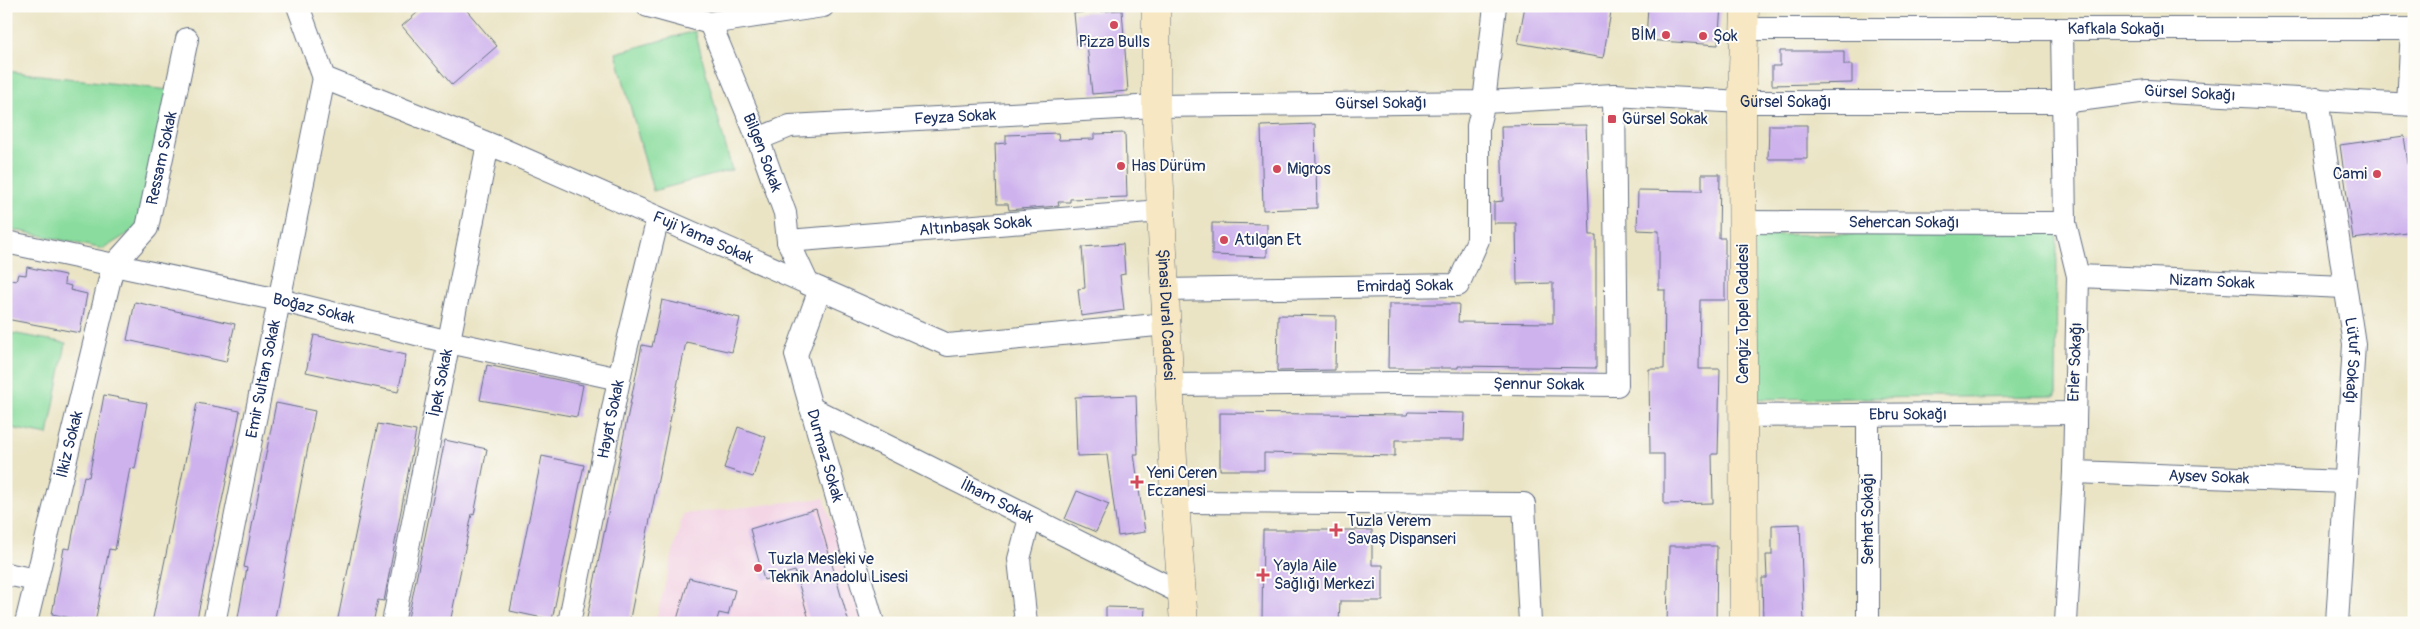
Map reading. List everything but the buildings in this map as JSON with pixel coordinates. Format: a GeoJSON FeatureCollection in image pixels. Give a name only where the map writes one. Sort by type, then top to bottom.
{"type":"FeatureCollection","features":[{"type":"Feature","properties":{"kind":"street"},"geometry":{"type":"LineString","coordinates":[[298,6],[324,78]]}},
{"type":"Feature","properties":{"kind":"street"},"geometry":{"type":"LineString","coordinates":[[648,6],[710,23],[822,6]]}},
{"type":"Feature","properties":{"kind":"street","name":"Şinasi Dural Caddesi"},"geometry":{"type":"LineString","coordinates":[[1156,6],[1156,106],[1175,502],[1184,623]]}},
{"type":"Feature","properties":{"kind":"street"},"geometry":{"type":"LineString","coordinates":[[1484,102],[1495,6]]}},
{"type":"Feature","properties":{"kind":"street","name":"Kafkala Sokağı"},"geometry":{"type":"LineString","coordinates":[[1745,18],[2062,29],[2412,29],[2411,105]]}},
{"type":"Feature","properties":{"kind":"street","name":"Cengiz Topel Caddesi"},"geometry":{"type":"LineString","coordinates":[[1744,623],[1742,102],[1745,18]]}},
{"type":"Feature","properties":{"kind":"street","name":"Bilgen Sokak"},"geometry":{"type":"LineString","coordinates":[[710,23],[758,139],[785,213],[788,241],[814,286]]}},
{"type":"Feature","properties":{"kind":"street","name":"Erler Sokağı"},"geometry":{"type":"LineString","coordinates":[[2062,29],[2065,223],[2078,276],[2074,472],[2066,623]]}},
{"type":"Feature","properties":{"kind":"street","name":"Ressam Sokak"},"geometry":{"type":"LineString","coordinates":[[113,266],[147,228],[187,39]]}},
{"type":"Feature","properties":{"kind":"street","name":"Fuji Yama Sokak"},"geometry":{"type":"LineString","coordinates":[[324,78],[488,144],[948,345],[1167,324]]}},
{"type":"Feature","properties":{"kind":"street","name":"Emir Sultan Sokak"},"geometry":{"type":"LineString","coordinates":[[214,623],[324,78]]}},
{"type":"Feature","properties":{"kind":"street","name":"Gürsel Sokağı"},"geometry":{"type":"LineString","coordinates":[[1156,106],[1484,102],[1614,95],[1742,102],[2063,102],[2147,91],[2411,105]]}},
{"type":"Feature","properties":{"kind":"street","name":"Şennur Sokak"},"geometry":{"type":"LineString","coordinates":[[1170,385],[1397,382],[1617,385],[1614,95]]}},
{"type":"Feature","properties":{"kind":"street","name":"Lütuf Sokağı"},"geometry":{"type":"LineString","coordinates":[[2318,99],[2354,344],[2337,623]]}},
{"type":"Feature","properties":{"kind":"street","name":"Emirdağ Sokak"},"geometry":{"type":"LineString","coordinates":[[1165,290],[1458,285],[1478,240],[1478,126],[1484,102]]}},
{"type":"Feature","properties":{"kind":"street","name":"Feyza Sokak"},"geometry":{"type":"LineString","coordinates":[[758,139],[790,126],[1156,106]]}},
{"type":"Feature","properties":{"kind":"street","name":"İpek Sokak"},"geometry":{"type":"LineString","coordinates":[[393,623],[488,144]]}},
{"type":"Feature","properties":{"kind":"street","name":"Altınbaşak Sokak"},"geometry":{"type":"LineString","coordinates":[[788,241],[1161,211]]}},
{"type":"Feature","properties":{"kind":"street","name":"Hayat Sokak"},"geometry":{"type":"LineString","coordinates":[[569,623],[619,379],[658,218]]}},
{"type":"Feature","properties":{"kind":"street","name":"Sehercan Sokağı"},"geometry":{"type":"LineString","coordinates":[[1743,222],[2065,223]]}},
{"type":"Feature","properties":{"kind":"street","name":"Boğaz Sokak"},"geometry":{"type":"LineString","coordinates":[[6,242],[279,300],[449,342],[619,379]]}},
{"type":"Feature","properties":{"kind":"street","name":"İlkiz Sokak"},"geometry":{"type":"LineString","coordinates":[[26,623],[113,266]]}},
{"type":"Feature","properties":{"kind":"street","name":"Nizam Sokak"},"geometry":{"type":"LineString","coordinates":[[2078,276],[2345,287]]}},
{"type":"Feature","properties":{"kind":"street","name":"Durmaz Sokak"},"geometry":{"type":"LineString","coordinates":[[814,286],[796,355],[874,623]]}},
{"type":"Feature","properties":{"kind":"street","name":"İlham Sokak"},"geometry":{"type":"LineString","coordinates":[[811,408],[1181,593]]}},
{"type":"Feature","properties":{"kind":"street","name":"Ebru Sokağı"},"geometry":{"type":"LineString","coordinates":[[1743,416],[2074,413]]}},
{"type":"Feature","properties":{"kind":"street","name":"Serhat Sokağı"},"geometry":{"type":"LineString","coordinates":[[1868,416],[1868,623]]}},
{"type":"Feature","properties":{"kind":"street","name":"Aysev Sokak"},"geometry":{"type":"LineString","coordinates":[[2074,472],[2345,482]]}},
{"type":"Feature","properties":{"kind":"street"},"geometry":{"type":"LineString","coordinates":[[1175,502],[1524,504],[1530,623]]}},
{"type":"Feature","properties":{"kind":"street"},"geometry":{"type":"LineString","coordinates":[[1026,623],[1019,559],[1030,518]]}},
{"type":"Feature","properties":{"kind":"street"},"geometry":{"type":"LineString","coordinates":[[6,574],[36,580]]}},
{"type":"Feature","properties":{"kind":"shaded area","name":"Tuzla Mesleki ve Teknik Anadolu Lisesi"},"geometry":{"type":"Polygon","coordinates":[[[824,498],[864,623],[655,623],[683,514],[824,498]]]}},
{"type":"Feature","properties":{"kind":"green space"},"geometry":{"type":"Polygon","coordinates":[[[695,31],[732,170],[653,191],[616,53],[695,31]]]}},
{"type":"Feature","properties":{"kind":"green space"},"geometry":{"type":"Polygon","coordinates":[[[6,71],[169,90],[142,225],[103,249],[6,228],[6,71]]]}},
{"type":"Feature","properties":{"kind":"green space"},"geometry":{"type":"Polygon","coordinates":[[[2057,232],[2056,396],[1752,399],[1753,235],[2057,232]]]}},
{"type":"Feature","properties":{"kind":"green space"},"geometry":{"type":"Polygon","coordinates":[[[6,332],[66,343],[48,435],[6,427],[6,332]]]}},
{"type":"Feature","properties":{"kind":"place","name":"Pizza Bulls"},"geometry":{"type":"Point","coordinates":[1114,25]}},
{"type":"Feature","properties":{"kind":"place","name":"BİM"},"geometry":{"type":"Point","coordinates":[1666,35]}},
{"type":"Feature","properties":{"kind":"place","name":"Şok"},"geometry":{"type":"Point","coordinates":[1703,36]}},
{"type":"Feature","properties":{"kind":"place","name":"Gürsel Sokak"},"geometry":{"type":"Point","coordinates":[1612,119]}},
{"type":"Feature","properties":{"kind":"place","name":"Has Dürüm"},"geometry":{"type":"Point","coordinates":[1121,166]}},
{"type":"Feature","properties":{"kind":"place","name":"Migros"},"geometry":{"type":"Point","coordinates":[1277,169]}},
{"type":"Feature","properties":{"kind":"place","name":"Cami"},"geometry":{"type":"Point","coordinates":[2377,174]}},
{"type":"Feature","properties":{"kind":"place","name":"Atılgan Et"},"geometry":{"type":"Point","coordinates":[1224,240]}},
{"type":"Feature","properties":{"kind":"place","name":"Yeni Ceren Eczanesi"},"geometry":{"type":"Point","coordinates":[1137,482]}},
{"type":"Feature","properties":{"kind":"place","name":"Tuzla Verem Savaş Dispanseri"},"geometry":{"type":"Point","coordinates":[1336,530]}},
{"type":"Feature","properties":{"kind":"place","name":"Tuzla Mesleki ve Teknik Anadolu Lisesi"},"geometry":{"type":"Point","coordinates":[758,568]}},
{"type":"Feature","properties":{"kind":"place","name":"Yayla Aile Sağlığı Merkezi"},"geometry":{"type":"Point","coordinates":[1263,575]}}]}
